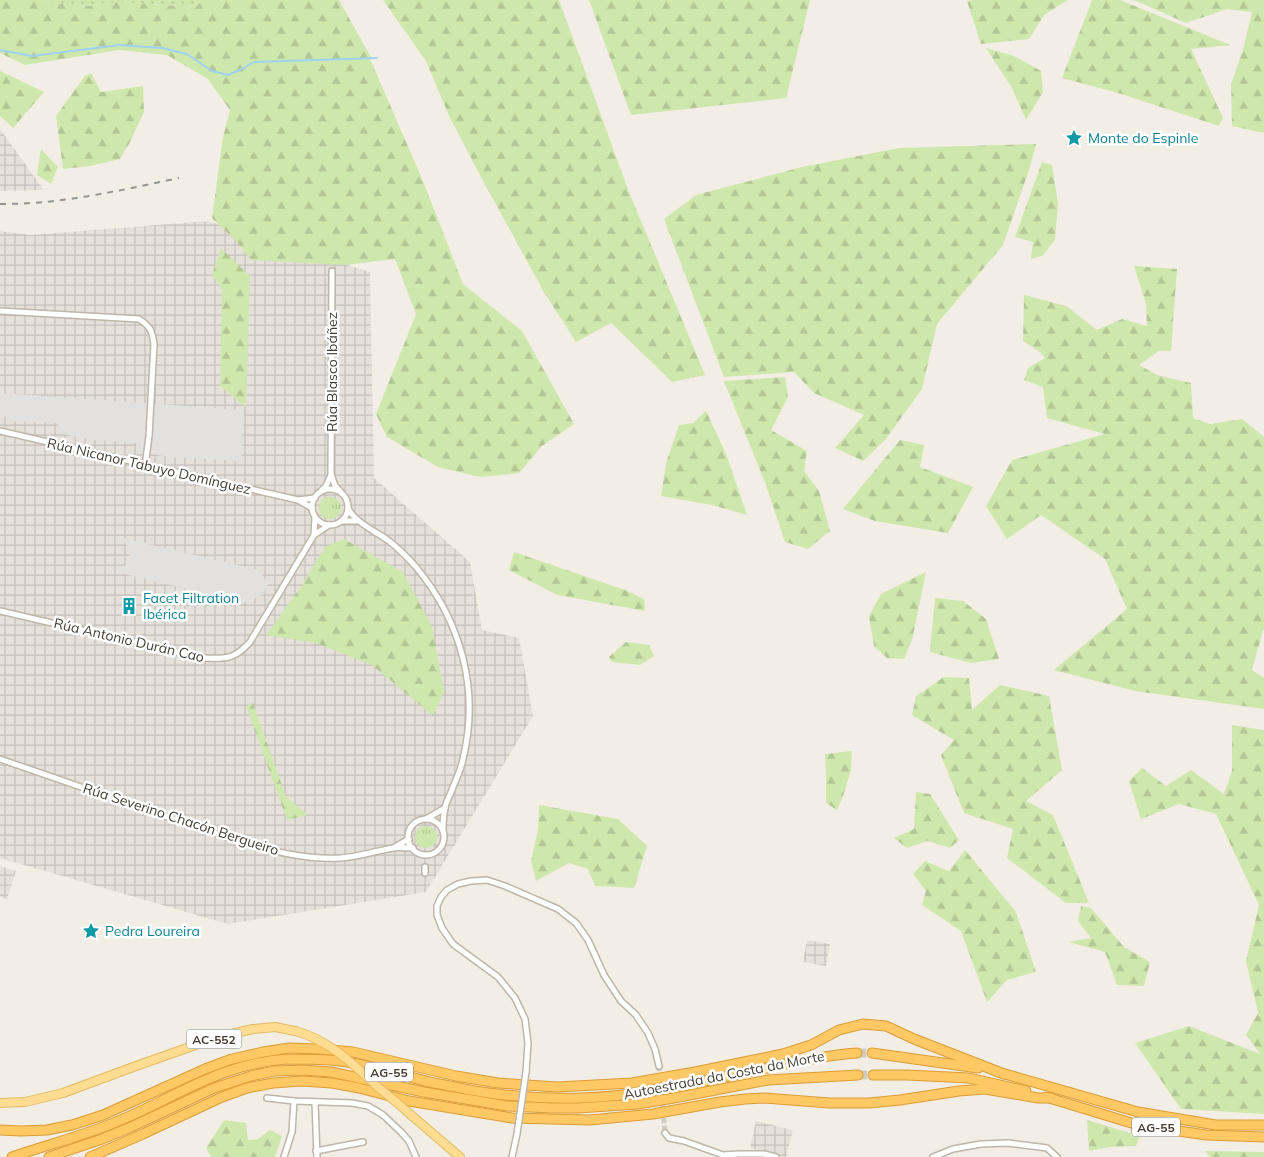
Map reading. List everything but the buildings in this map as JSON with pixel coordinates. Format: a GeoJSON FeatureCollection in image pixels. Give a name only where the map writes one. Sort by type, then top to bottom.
{"type":"FeatureCollection","features":[{"type":"Feature","properties":{"kind":"highway"},"geometry":{"type":"LineString","coordinates":[[0,1130],[47,1130],[72,1126],[103,1115],[232,1059],[289,1048],[353,1052],[498,1084],[557,1087],[632,1083],[704,1071],[783,1054],[811,1045],[839,1030],[863,1024],[886,1026],[1004,1074]]}},
{"type":"Feature","properties":{"kind":"highway","name":"Autoestrada da Costa da Morte"},"geometry":{"type":"LineString","coordinates":[[12,1157],[117,1122],[200,1081],[253,1064],[314,1059],[341,1061],[490,1093],[581,1098],[628,1095],[770,1068],[812,1058],[857,1053]]}},
{"type":"Feature","properties":{"kind":"highway","name":"AG-55"},"geometry":{"type":"LineString","coordinates":[[872,1053],[980,1068],[1138,1112],[1216,1125],[1264,1126]]}},
{"type":"Feature","properties":{"kind":"highway","name":"Autoestrada da Costa da Morte"},"geometry":{"type":"LineString","coordinates":[[49,1157],[129,1128],[214,1088],[274,1071],[303,1070],[331,1072],[424,1092],[488,1103],[507,1106],[552,1108],[638,1104],[768,1080],[858,1075]]}},
{"type":"Feature","properties":{"kind":"highway","name":"AG-55"},"geometry":{"type":"LineString","coordinates":[[873,1075],[969,1078],[1011,1086],[1138,1125],[1206,1135],[1264,1137]]}},
{"type":"Feature","properties":{"kind":"highway"},"geometry":{"type":"LineString","coordinates":[[90,1157],[222,1096],[247,1088],[273,1083],[302,1081],[332,1083],[409,1100],[512,1118],[590,1120],[653,1114],[720,1102],[765,1098],[829,1103],[869,1102],[985,1089],[1038,1098],[1051,1098]]}},
{"type":"Feature","properties":{"kind":"main road","name":"AC-552"},"geometry":{"type":"LineString","coordinates":[[0,1103],[25,1102],[63,1093],[207,1041],[253,1029],[275,1027],[305,1033],[321,1041],[345,1058],[460,1157]]}},
{"type":"Feature","properties":{"kind":"street","name":"Rúa Blasco Ibáñez"},"geometry":{"type":"LineString","coordinates":[[320,493],[326,486],[331,474],[332,271]]}},
{"type":"Feature","properties":{"kind":"street"},"geometry":{"type":"LineString","coordinates":[[0,310],[140,319],[148,325],[152,332],[154,344],[146,459]]}},
{"type":"Feature","properties":{"kind":"street","name":"Rúa Nicanor Tabuyo Domínguez"},"geometry":{"type":"LineString","coordinates":[[0,431],[298,500],[312,508]]}},
{"type":"Feature","properties":{"kind":"street","name":"Rúa Blasco Ibáñez"},"geometry":{"type":"LineString","coordinates":[[331,474],[341,492]]}},
{"type":"Feature","properties":{"kind":"street"},"geometry":{"type":"LineString","coordinates":[[348,508],[346,516],[341,521],[329,525],[322,523],[315,517],[312,508],[315,498],[320,493],[330,489],[341,492],[346,500],[350,513],[358,521],[390,542],[416,568],[431,587],[445,610],[462,650],[469,696],[467,737],[458,776],[445,808],[442,845],[436,852],[428,855],[417,852],[409,839],[411,828],[445,808]]}},
{"type":"Feature","properties":{"kind":"street","name":"Rúa Nicanor Tabuyo Domínguez"},"geometry":{"type":"LineString","coordinates":[[298,500],[315,498]]}},
{"type":"Feature","properties":{"kind":"street","name":"Rúa Antonio Durán Cao"},"geometry":{"type":"LineString","coordinates":[[314,535],[315,517]]}},
{"type":"Feature","properties":{"kind":"street"},"geometry":{"type":"LineString","coordinates":[[341,521],[358,521]]}},
{"type":"Feature","properties":{"kind":"street","name":"Rúa Antonio Durán Cao"},"geometry":{"type":"LineString","coordinates":[[0,611],[202,658],[221,659],[237,655],[250,642],[314,535],[329,525]]}},
{"type":"Feature","properties":{"kind":"street","name":"Rúa Severino Chacón Bergueiro"},"geometry":{"type":"LineString","coordinates":[[0,759],[240,842],[273,851],[298,856],[340,858],[395,848],[413,848]]}},
{"type":"Feature","properties":{"kind":"street"},"geometry":{"type":"LineString","coordinates":[[426,820],[436,823],[443,831]]}},
{"type":"Feature","properties":{"kind":"street","name":"Rúa Severino Chacón Bergueiro"},"geometry":{"type":"LineString","coordinates":[[395,848],[409,839]]}},
{"type":"Feature","properties":{"kind":"street"},"geometry":{"type":"LineString","coordinates":[[512,1157],[526,1072],[528,1043],[525,1019],[515,998],[498,977],[453,944],[442,928],[437,906],[441,897],[448,890],[458,884],[472,880],[487,880],[506,886],[558,909],[576,922],[588,940],[604,975],[621,1001],[636,1016],[648,1033],[659,1066]]}},
{"type":"Feature","properties":{"kind":"street"},"geometry":{"type":"LineString","coordinates":[[267,1098],[352,1103],[368,1106],[383,1115],[401,1132],[409,1141],[416,1157]]}},
{"type":"Feature","properties":{"kind":"street"},"geometry":{"type":"LineString","coordinates":[[284,1157],[292,1132],[294,1101]]}},
{"type":"Feature","properties":{"kind":"street"},"geometry":{"type":"LineString","coordinates":[[315,1102],[316,1154],[363,1142]]}},
{"type":"Feature","properties":{"kind":"street"},"geometry":{"type":"LineString","coordinates":[[666,1133],[669,1138],[684,1141],[723,1155],[764,1154],[776,1157]]}},
{"type":"Feature","properties":{"kind":"street"},"geometry":{"type":"LineString","coordinates":[[933,1157],[953,1149],[981,1144],[1008,1143],[1047,1148],[1057,1157]]}},
{"type":"Feature","properties":{"kind":"shaded area"},"geometry":{"type":"Polygon","coordinates":[[[0,129],[44,190],[0,191],[0,129]]]}},
{"type":"Feature","properties":{"kind":"shaded area"},"geometry":{"type":"Polygon","coordinates":[[[208,221],[370,272],[374,478],[470,562],[482,630],[519,638],[533,716],[426,892],[228,924],[0,858],[0,231],[30,235],[208,221]]]}},
{"type":"Feature","properties":{"kind":"shaded area"},"geometry":{"type":"Polygon","coordinates":[[[0,393],[244,410],[241,461],[168,457],[137,451],[136,443],[90,440],[59,433],[58,423],[10,421],[8,417],[0,416],[0,393]]]}},
{"type":"Feature","properties":{"kind":"shaded area"},"geometry":{"type":"Polygon","coordinates":[[[122,538],[259,570],[268,584],[263,594],[247,603],[116,572],[128,563],[131,553],[122,538]]]}},
{"type":"Feature","properties":{"kind":"shaded area"},"geometry":{"type":"Polygon","coordinates":[[[0,866],[16,871],[7,899],[0,897],[0,866]]]}},
{"type":"Feature","properties":{"kind":"shaded area"},"geometry":{"type":"Polygon","coordinates":[[[807,940],[830,944],[826,966],[803,962],[807,940]]]}},
{"type":"Feature","properties":{"kind":"shaded area"},"geometry":{"type":"Polygon","coordinates":[[[756,1121],[793,1130],[786,1157],[750,1148],[756,1121]]]}},
{"type":"Feature","properties":{"kind":"green space"},"geometry":{"type":"Polygon","coordinates":[[[0,0],[43,0],[78,7],[118,2],[196,7],[202,0],[339,0],[372,59],[370,59],[423,181],[463,284],[522,331],[574,424],[542,446],[519,473],[480,477],[438,467],[387,437],[376,414],[416,314],[395,259],[345,265],[251,260],[235,240],[212,218],[223,137],[230,110],[208,79],[167,55],[119,50],[25,65],[0,53],[0,0]]]}},
{"type":"Feature","properties":{"kind":"green space"},"geometry":{"type":"Polygon","coordinates":[[[43,0],[202,0],[196,7],[118,2],[78,7],[43,0]]]}},
{"type":"Feature","properties":{"kind":"green space"},"geometry":{"type":"Polygon","coordinates":[[[383,0],[559,0],[629,192],[705,375],[672,382],[611,323],[576,342],[544,292],[481,177],[450,118],[426,61],[383,0]]]}},
{"type":"Feature","properties":{"kind":"green space"},"geometry":{"type":"Polygon","coordinates":[[[589,0],[810,0],[786,98],[631,115],[589,0]]]}},
{"type":"Feature","properties":{"kind":"green space"},"geometry":{"type":"Polygon","coordinates":[[[1068,0],[1044,15],[1029,39],[981,44],[967,1],[1068,0]]]}},
{"type":"Feature","properties":{"kind":"green space"},"geometry":{"type":"Polygon","coordinates":[[[1092,0],[1120,0],[1230,45],[1191,49],[1223,118],[1219,126],[1115,92],[1062,78],[1092,0]]]}},
{"type":"Feature","properties":{"kind":"green space"},"geometry":{"type":"Polygon","coordinates":[[[1134,0],[1264,0],[1264,133],[1232,126],[1231,84],[1243,50],[1252,12],[1227,9],[1186,23],[1134,0]]]}},
{"type":"Feature","properties":{"kind":"green space"},"geometry":{"type":"Polygon","coordinates":[[[986,48],[1014,56],[1041,71],[1043,92],[1026,120],[1012,88],[986,48]]]}},
{"type":"Feature","properties":{"kind":"green space"},"geometry":{"type":"Polygon","coordinates":[[[0,71],[44,92],[13,128],[0,116],[0,71]]]}},
{"type":"Feature","properties":{"kind":"green space"},"geometry":{"type":"Polygon","coordinates":[[[91,73],[101,92],[143,86],[144,112],[120,159],[90,166],[63,169],[56,116],[85,76],[91,73]]]}},
{"type":"Feature","properties":{"kind":"green space"},"geometry":{"type":"Polygon","coordinates":[[[1036,144],[1003,245],[937,324],[922,389],[885,440],[863,461],[835,448],[864,415],[814,393],[794,372],[724,377],[664,219],[696,195],[802,167],[899,148],[1036,144]]]}},
{"type":"Feature","properties":{"kind":"green space"},"geometry":{"type":"Polygon","coordinates":[[[41,149],[58,167],[51,184],[37,175],[41,149]]]}},
{"type":"Feature","properties":{"kind":"green space"},"geometry":{"type":"Polygon","coordinates":[[[1042,162],[1052,165],[1058,204],[1055,240],[1042,256],[1031,259],[1033,242],[1015,237],[1042,162]]]}},
{"type":"Feature","properties":{"kind":"green space"},"geometry":{"type":"Polygon","coordinates":[[[221,248],[250,276],[246,407],[220,386],[222,289],[212,275],[221,248]]]}},
{"type":"Feature","properties":{"kind":"green space"},"geometry":{"type":"Polygon","coordinates":[[[1134,266],[1177,269],[1171,351],[1159,351],[1139,365],[1157,375],[1191,383],[1193,418],[1210,424],[1242,419],[1264,437],[1264,631],[1252,670],[1264,678],[1264,709],[1135,691],[1054,670],[1127,609],[1105,559],[1041,515],[1007,539],[986,506],[1012,460],[1105,434],[1047,418],[1043,387],[1024,380],[1028,368],[1045,358],[1040,352],[1023,341],[1024,295],[1066,306],[1097,330],[1122,319],[1147,326],[1146,304],[1134,266]]]}},
{"type":"Feature","properties":{"kind":"green space"},"geometry":{"type":"Polygon","coordinates":[[[785,377],[788,397],[771,430],[807,451],[804,471],[819,491],[830,531],[808,549],[785,542],[766,485],[724,381],[785,377]]]}},
{"type":"Feature","properties":{"kind":"green space"},"geometry":{"type":"Polygon","coordinates":[[[706,411],[726,454],[747,515],[712,505],[661,496],[666,463],[679,425],[693,423],[706,411]]]}},
{"type":"Feature","properties":{"kind":"green space"},"geometry":{"type":"Polygon","coordinates":[[[900,440],[924,445],[920,467],[973,487],[948,533],[875,521],[843,509],[900,440]]]}},
{"type":"Feature","properties":{"kind":"green space"},"geometry":{"type":"Polygon","coordinates":[[[326,497],[334,497],[341,504],[341,512],[334,519],[326,519],[319,512],[319,504],[326,497]]]}},
{"type":"Feature","properties":{"kind":"green space"},"geometry":{"type":"Polygon","coordinates":[[[344,539],[403,572],[432,627],[444,691],[433,716],[372,665],[316,643],[266,635],[302,585],[325,547],[344,539]]]}},
{"type":"Feature","properties":{"kind":"green space"},"geometry":{"type":"Polygon","coordinates":[[[514,552],[625,590],[644,599],[645,611],[557,595],[509,570],[514,552]]]}},
{"type":"Feature","properties":{"kind":"green space"},"geometry":{"type":"Polygon","coordinates":[[[926,572],[912,640],[904,659],[887,658],[874,646],[869,616],[881,594],[926,572]]]}},
{"type":"Feature","properties":{"kind":"green space"},"geometry":{"type":"Polygon","coordinates":[[[935,598],[963,601],[986,619],[999,659],[971,663],[930,652],[935,598]]]}},
{"type":"Feature","properties":{"kind":"green space"},"geometry":{"type":"Polygon","coordinates":[[[626,642],[649,645],[654,656],[640,665],[612,662],[609,657],[626,642]]]}},
{"type":"Feature","properties":{"kind":"green space"},"geometry":{"type":"Polygon","coordinates":[[[944,677],[969,678],[972,710],[1000,685],[1049,696],[1062,770],[1026,801],[1053,815],[1089,903],[1066,903],[1007,858],[1013,829],[964,813],[941,755],[954,740],[912,715],[916,696],[944,677]]]}},
{"type":"Feature","properties":{"kind":"green space"},"geometry":{"type":"Polygon","coordinates":[[[253,703],[286,797],[308,815],[287,820],[246,706],[253,703]]]}},
{"type":"Feature","properties":{"kind":"green space"},"geometry":{"type":"Polygon","coordinates":[[[1232,725],[1264,730],[1264,1114],[1181,1109],[1135,1043],[1189,1026],[1260,1054],[1246,1035],[1258,1013],[1246,961],[1259,905],[1216,814],[1179,804],[1141,819],[1129,781],[1142,768],[1166,786],[1191,770],[1224,794],[1232,771],[1232,725]]]}},
{"type":"Feature","properties":{"kind":"green space"},"geometry":{"type":"Polygon","coordinates":[[[852,751],[851,770],[837,810],[826,803],[825,754],[852,751]]]}},
{"type":"Feature","properties":{"kind":"green space"},"geometry":{"type":"Polygon","coordinates":[[[916,792],[930,794],[959,840],[950,848],[927,841],[907,848],[894,838],[914,829],[916,792]]]}},
{"type":"Feature","properties":{"kind":"green space"},"geometry":{"type":"Polygon","coordinates":[[[539,805],[618,819],[647,846],[634,888],[595,886],[588,869],[569,863],[536,881],[531,861],[538,830],[539,805]]]}},
{"type":"Feature","properties":{"kind":"green space"},"geometry":{"type":"Polygon","coordinates":[[[426,826],[436,833],[437,837],[430,847],[426,848],[416,841],[415,837],[422,827],[426,826]]]}},
{"type":"Feature","properties":{"kind":"green space"},"geometry":{"type":"Polygon","coordinates":[[[965,850],[1016,912],[1036,972],[1007,980],[987,1002],[961,931],[922,905],[926,891],[913,874],[925,861],[949,871],[965,850]]]}},
{"type":"Feature","properties":{"kind":"green space"},"geometry":{"type":"Polygon","coordinates":[[[1081,906],[1091,908],[1124,947],[1150,962],[1144,986],[1117,985],[1105,952],[1069,942],[1091,938],[1078,921],[1081,906]]]}},
{"type":"Feature","properties":{"kind":"green space"},"geometry":{"type":"Polygon","coordinates":[[[224,1120],[246,1123],[248,1140],[258,1139],[270,1130],[282,1136],[275,1157],[211,1157],[206,1148],[224,1120]]]}},
{"type":"Feature","properties":{"kind":"green space"},"geometry":{"type":"Polygon","coordinates":[[[1087,1120],[1140,1136],[1136,1146],[1110,1147],[1089,1151],[1087,1120]]]}},
{"type":"Feature","properties":{"kind":"green space"},"geometry":{"type":"Polygon","coordinates":[[[1205,1151],[1264,1152],[1264,1157],[1210,1157],[1205,1151]]]}},
{"type":"Feature","properties":{"kind":"waterway"},"geometry":{"type":"LineString","coordinates":[[0,50],[32,56],[120,45],[162,48],[187,54],[212,71],[228,75],[254,62],[377,58]]}},
{"type":"Feature","properties":{"kind":"tunnel"},"geometry":{"type":"LineString","coordinates":[[857,1053],[872,1053]]}},
{"type":"Feature","properties":{"kind":"tunnel"},"geometry":{"type":"LineString","coordinates":[[659,1066],[665,1133]]}},
{"type":"Feature","properties":{"kind":"tunnel"},"geometry":{"type":"LineString","coordinates":[[858,1075],[873,1075]]}},
{"type":"Feature","properties":{"kind":"railway"},"geometry":{"type":"LineString","coordinates":[[0,204],[70,199],[179,178]]}},
{"type":"Feature","properties":{"kind":"place","name":"Monte do Espinle"},"geometry":{"type":"Point","coordinates":[1074,138]}},
{"type":"Feature","properties":{"kind":"place","name":"Facet Filtration Ibérica"},"geometry":{"type":"Point","coordinates":[129,606]}},
{"type":"Feature","properties":{"kind":"place","name":"Pedra Loureira"},"geometry":{"type":"Point","coordinates":[91,931]}}]}
